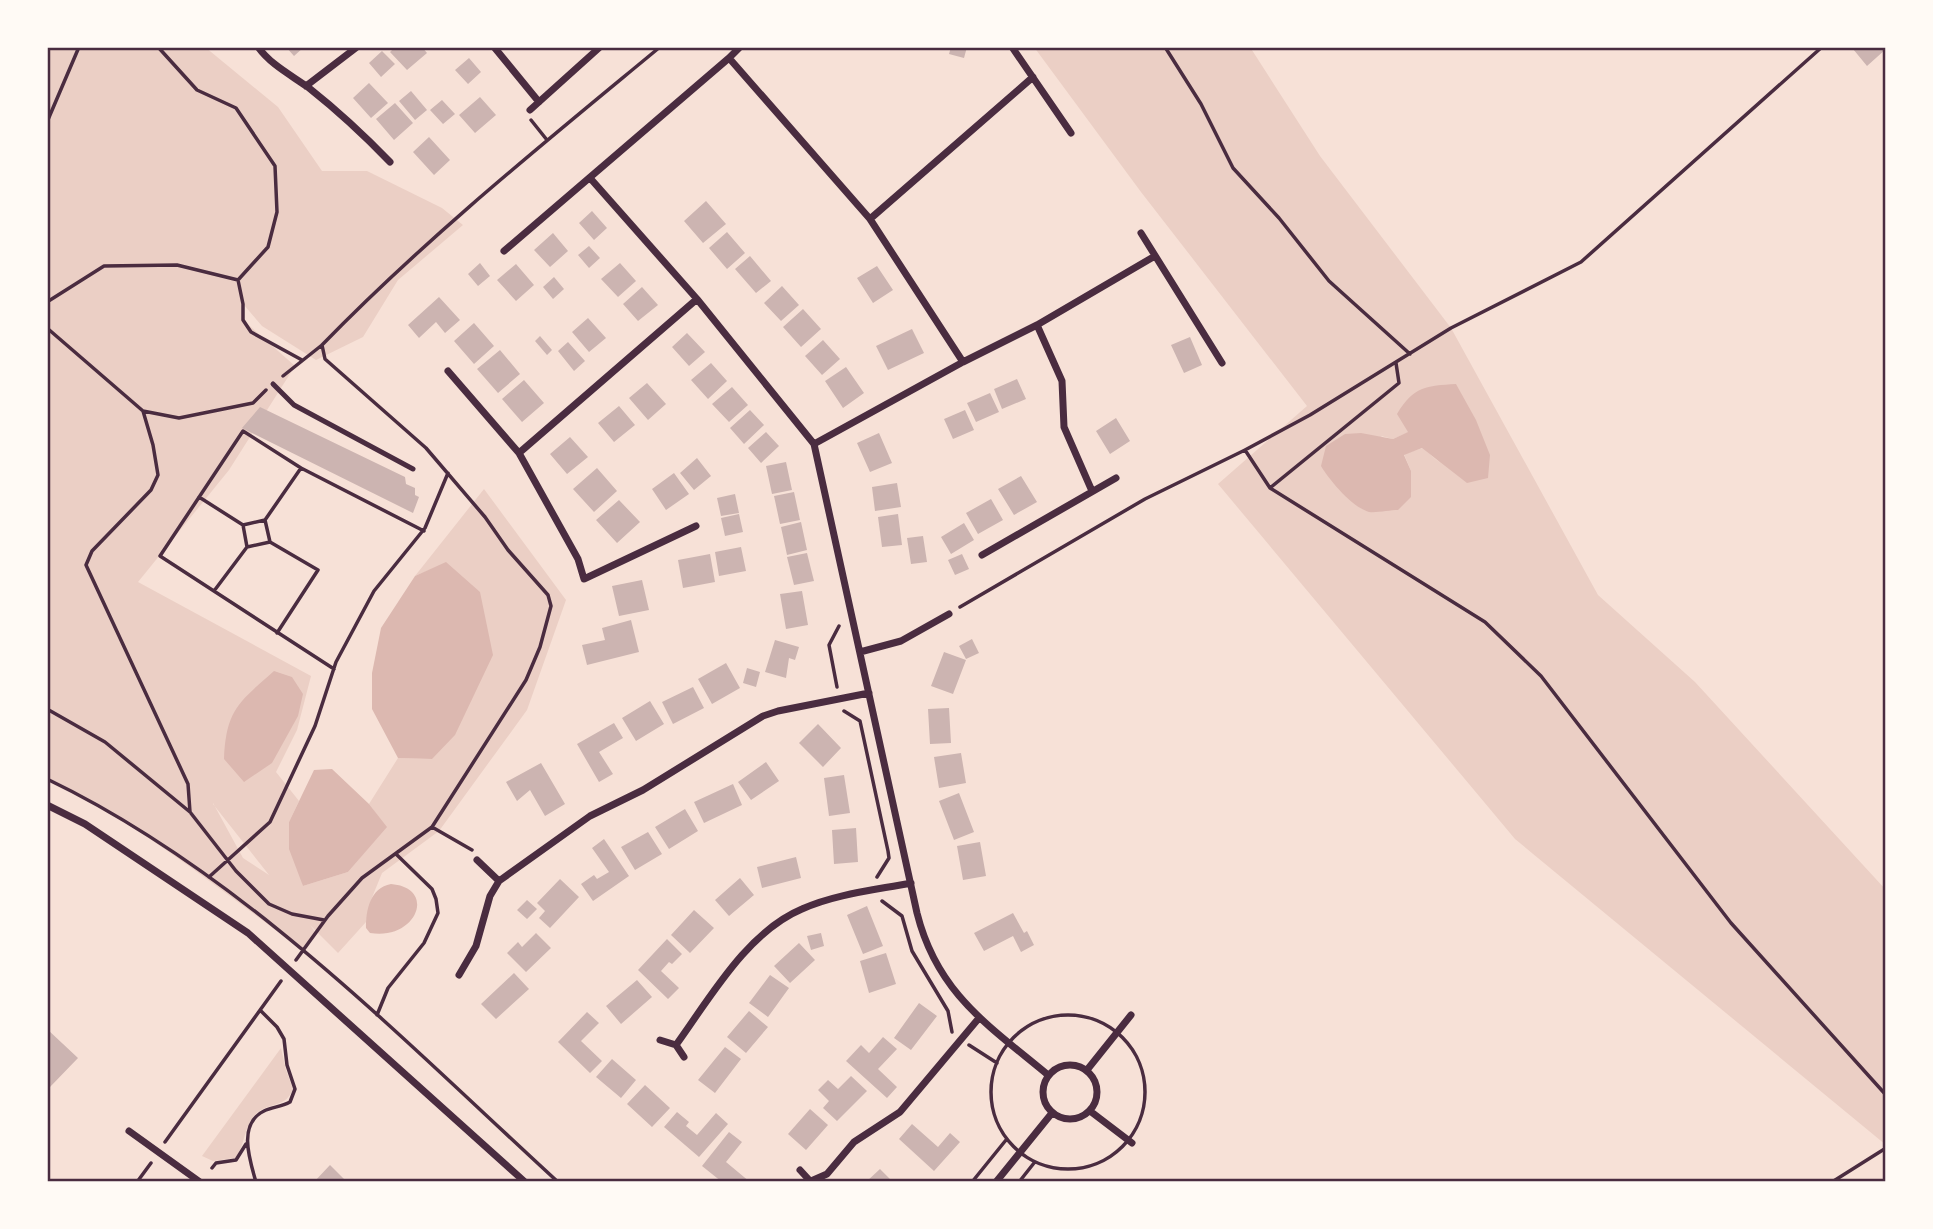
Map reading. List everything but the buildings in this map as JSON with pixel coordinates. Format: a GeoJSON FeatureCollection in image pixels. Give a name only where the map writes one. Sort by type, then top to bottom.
{"type":"FeatureCollection","features":[{"type":"Feature","properties":{"kind":"street"},"geometry":{"type":"LineString","coordinates":[[258,47],[267,59],[353,124],[390,162]]}},
{"type":"Feature","properties":{"kind":"street"},"geometry":{"type":"LineString","coordinates":[[306,86],[357,47]]}},
{"type":"Feature","properties":{"kind":"street"},"geometry":{"type":"LineString","coordinates":[[494,47],[538,102]]}},
{"type":"Feature","properties":{"kind":"street"},"geometry":{"type":"LineString","coordinates":[[530,110],[600,47]]}},
{"type":"Feature","properties":{"kind":"street"},"geometry":{"type":"LineString","coordinates":[[504,251],[740,47]]}},
{"type":"Feature","properties":{"kind":"street"},"geometry":{"type":"LineString","coordinates":[[1012,47],[1071,133]]}},
{"type":"Feature","properties":{"kind":"street"},"geometry":{"type":"LineString","coordinates":[[729,58],[870,219],[963,362]]}},
{"type":"Feature","properties":{"kind":"street"},"geometry":{"type":"LineString","coordinates":[[870,219],[1033,77]]}},
{"type":"Feature","properties":{"kind":"street"},"geometry":{"type":"LineString","coordinates":[[590,177],[697,299],[814,444],[921,930],[936,965],[956,995],[979,1018],[1048,1075]]}},
{"type":"Feature","properties":{"kind":"street"},"geometry":{"type":"LineString","coordinates":[[1141,233],[1222,363]]}},
{"type":"Feature","properties":{"kind":"street"},"geometry":{"type":"LineString","coordinates":[[814,444],[963,362],[1037,325],[1155,256]]}},
{"type":"Feature","properties":{"kind":"street"},"geometry":{"type":"LineString","coordinates":[[519,453],[697,299]]}},
{"type":"Feature","properties":{"kind":"street"},"geometry":{"type":"LineString","coordinates":[[1037,325],[1062,381],[1064,427],[1092,491]]}},
{"type":"Feature","properties":{"kind":"street"},"geometry":{"type":"LineString","coordinates":[[448,371],[519,453],[578,559],[584,579],[696,526]]}},
{"type":"Feature","properties":{"kind":"street"},"geometry":{"type":"LineString","coordinates":[[982,555],[1116,478]]}},
{"type":"Feature","properties":{"kind":"street"},"geometry":{"type":"LineString","coordinates":[[860,652],[901,641],[949,614]]}},
{"type":"Feature","properties":{"kind":"street"},"geometry":{"type":"LineString","coordinates":[[459,975],[476,946],[490,896],[499,881],[590,816],[643,790],[763,716],[869,693]]}},
{"type":"Feature","properties":{"kind":"street"},"geometry":{"type":"LineString","coordinates":[[47,805],[85,824],[248,933],[525,1182]]}},
{"type":"Feature","properties":{"kind":"street"},"geometry":{"type":"LineString","coordinates":[[477,860],[499,881]]}},
{"type":"Feature","properties":{"kind":"street"},"geometry":{"type":"LineString","coordinates":[[676,1045],[760,935],[779,921],[818,903],[911,883]]}},
{"type":"Feature","properties":{"kind":"street"},"geometry":{"type":"LineString","coordinates":[[1087,1070],[1131,1015]]}},
{"type":"Feature","properties":{"kind":"street"},"geometry":{"type":"LineString","coordinates":[[800,1170],[811,1182],[827,1174],[854,1142],[900,1112],[979,1018]]}},
{"type":"Feature","properties":{"kind":"street"},"geometry":{"type":"LineString","coordinates":[[660,1040],[676,1045],[684,1057]]}},
{"type":"Feature","properties":{"kind":"street"},"geometry":{"type":"LineString","coordinates":[[1071,1064],[1087,1070],[1093,1077],[1098,1094],[1090,1111],[1084,1116],[1067,1119],[1052,1113],[1043,1099],[1042,1091],[1048,1075],[1062,1065],[1071,1064]]}},
{"type":"Feature","properties":{"kind":"street"},"geometry":{"type":"LineString","coordinates":[[1090,1111],[1132,1143]]}},
{"type":"Feature","properties":{"kind":"street"},"geometry":{"type":"LineString","coordinates":[[996,1182],[1052,1113]]}},
{"type":"Feature","properties":{"kind":"street"},"geometry":{"type":"LineString","coordinates":[[129,1131],[200,1182]]}},
{"type":"Feature","properties":{"kind":"lane"},"geometry":{"type":"LineString","coordinates":[[273,384],[294,405],[412,469]]}},
{"type":"Feature","properties":{"kind":"path"},"geometry":{"type":"LineString","coordinates":[[48,120],[79,47]]}},
{"type":"Feature","properties":{"kind":"path"},"geometry":{"type":"LineString","coordinates":[[158,47],[197,90],[236,108],[275,166],[277,212],[268,247],[238,280]]}},
{"type":"Feature","properties":{"kind":"path"},"geometry":{"type":"LineString","coordinates":[[47,328],[143,411],[179,418],[253,403],[322,345],[365,301],[469,206],[660,47]]}},
{"type":"Feature","properties":{"kind":"path"},"geometry":{"type":"LineString","coordinates":[[1165,47],[1201,104],[1233,168],[1279,218],[1329,281],[1410,354]]}},
{"type":"Feature","properties":{"kind":"path"},"geometry":{"type":"LineString","coordinates":[[949,614],[1145,499],[1310,415],[1451,328],[1581,262],[1822,47]]}},
{"type":"Feature","properties":{"kind":"path"},"geometry":{"type":"LineString","coordinates":[[47,302],[104,266],[177,265],[238,280]]}},
{"type":"Feature","properties":{"kind":"path"},"geometry":{"type":"LineString","coordinates":[[238,280],[243,320],[251,332],[303,360]]}},
{"type":"Feature","properties":{"kind":"path"},"geometry":{"type":"LineString","coordinates":[[296,960],[324,920],[362,878],[432,827],[526,680],[540,647],[551,606],[548,595],[508,550],[485,517],[448,473],[426,448],[325,359],[322,345]]}},
{"type":"Feature","properties":{"kind":"path"},"geometry":{"type":"LineString","coordinates":[[1270,488],[1399,383],[1396,363]]}},
{"type":"Feature","properties":{"kind":"path"},"geometry":{"type":"LineString","coordinates":[[143,411],[158,475],[151,490],[92,551],[86,565],[188,784],[190,812]]}},
{"type":"Feature","properties":{"kind":"path"},"geometry":{"type":"LineString","coordinates":[[334,669],[160,556],[243,431],[301,468],[424,531]]}},
{"type":"Feature","properties":{"kind":"path"},"geometry":{"type":"LineString","coordinates":[[1245,450],[1270,488],[1485,622],[1541,676],[1731,923],[1886,1095]]}},
{"type":"Feature","properties":{"kind":"path"},"geometry":{"type":"LineString","coordinates":[[199,497],[243,525],[265,520],[301,468]]}},
{"type":"Feature","properties":{"kind":"path"},"geometry":{"type":"LineString","coordinates":[[208,877],[270,822],[315,726],[334,669],[374,590],[424,531],[448,473]]}},
{"type":"Feature","properties":{"kind":"path"},"geometry":{"type":"LineString","coordinates":[[265,520],[270,541],[318,570],[277,633]]}},
{"type":"Feature","properties":{"kind":"path"},"geometry":{"type":"LineString","coordinates":[[243,525],[247,547]]}},
{"type":"Feature","properties":{"kind":"path"},"geometry":{"type":"LineString","coordinates":[[214,591],[247,547],[270,541]]}},
{"type":"Feature","properties":{"kind":"path"},"geometry":{"type":"LineString","coordinates":[[837,617],[840,628],[829,645],[838,689]]}},
{"type":"Feature","properties":{"kind":"path"},"geometry":{"type":"LineString","coordinates":[[47,709],[105,742],[190,812],[228,861],[270,904],[292,914],[324,920]]}},
{"type":"Feature","properties":{"kind":"path"},"geometry":{"type":"LineString","coordinates":[[844,710],[860,721],[888,851],[889,858],[876,880]]}},
{"type":"Feature","properties":{"kind":"path"},"geometry":{"type":"LineString","coordinates":[[47,779],[85,797],[157,842],[208,877],[303,950],[558,1182]]}},
{"type":"Feature","properties":{"kind":"path"},"geometry":{"type":"LineString","coordinates":[[432,827],[472,850],[477,860]]}},
{"type":"Feature","properties":{"kind":"path"},"geometry":{"type":"LineString","coordinates":[[377,1015],[388,988],[424,943],[438,913],[432,889],[397,855]]}},
{"type":"Feature","properties":{"kind":"path"},"geometry":{"type":"LineString","coordinates":[[169,1137],[281,981]]}},
{"type":"Feature","properties":{"kind":"path"},"geometry":{"type":"LineString","coordinates":[[256,1182],[247,1133],[258,1115],[290,1102],[295,1089],[287,1065],[284,1039],[261,1011]]}},
{"type":"Feature","properties":{"kind":"path"},"geometry":{"type":"LineString","coordinates":[[1020,1032],[1041,1020],[1061,1015],[1081,1015],[1108,1026]]}},
{"type":"Feature","properties":{"kind":"path"},"geometry":{"type":"LineString","coordinates":[[1126,1042],[1142,1070],[1147,1094],[1142,1118],[1136,1128]]}},
{"type":"Feature","properties":{"kind":"path"},"geometry":{"type":"LineString","coordinates":[[967,1044],[997,1063]]}},
{"type":"Feature","properties":{"kind":"path"},"geometry":{"type":"LineString","coordinates":[[972,1182],[1006,1139],[994,1110],[991,1094],[997,1063],[1002,1053]]}},
{"type":"Feature","properties":{"kind":"path"},"geometry":{"type":"LineString","coordinates":[[212,1168],[215,1163],[236,1160],[247,1142]]}},
{"type":"Feature","properties":{"kind":"path"},"geometry":{"type":"LineString","coordinates":[[1832,1182],[1886,1148]]}},
{"type":"Feature","properties":{"kind":"path"},"geometry":{"type":"LineString","coordinates":[[1019,1182],[1034,1163],[1077,1169],[1097,1164],[1117,1153]]}},
{"type":"Feature","properties":{"kind":"path"},"geometry":{"type":"LineString","coordinates":[[137,1182],[151,1162]]}},
{"type":"Feature","properties":{"kind":"shaded area"},"geometry":{"type":"Polygon","coordinates":[[[47,47],[205,47],[278,107],[322,171],[367,171],[442,208],[463,225],[398,280],[363,337],[316,360],[262,326],[244,305],[243,320],[295,366],[229,470],[138,582],[311,676],[297,730],[276,772],[299,801],[289,822],[303,886],[348,872],[386,827],[369,804],[398,758],[432,759],[446,563],[415,576],[484,489],[566,600],[527,710],[439,831],[382,873],[366,922],[338,953],[310,925],[316,933],[303,950],[147,837],[115,816],[47,779],[47,47]],[[215,806],[243,858],[269,875],[215,806]]]}},
{"type":"Feature","properties":{"kind":"shaded area"},"geometry":{"type":"Polygon","coordinates":[[[1034,47],[1250,47],[1320,156],[1451,328],[1598,595],[1695,682],[1886,890],[1886,1145],[1515,839],[1218,484],[1307,406],[1141,192],[1034,47]],[[1409,432],[1393,439],[1381,436],[1411,471],[1404,454],[1423,448],[1440,463],[1409,432]]]}},
{"type":"Feature","properties":{"kind":"shaded area"},"geometry":{"type":"Polygon","coordinates":[[[1456,384],[1476,420],[1490,455],[1488,478],[1467,483],[1422,448],[1404,455],[1411,471],[1411,497],[1398,510],[1369,512],[1349,499],[1321,466],[1326,446],[1345,434],[1361,433],[1393,439],[1408,432],[1397,414],[1409,398],[1422,389],[1456,384]]]}},
{"type":"Feature","properties":{"kind":"shaded area"},"geometry":{"type":"Polygon","coordinates":[[[446,562],[480,592],[493,655],[455,735],[432,759],[398,758],[372,709],[372,673],[381,628],[415,576],[446,562]]]}},
{"type":"Feature","properties":{"kind":"shaded area"},"geometry":{"type":"Polygon","coordinates":[[[274,671],[292,677],[303,694],[298,716],[272,763],[244,782],[224,759],[228,729],[231,718],[243,700],[274,671]]]}},
{"type":"Feature","properties":{"kind":"shaded area"},"geometry":{"type":"Polygon","coordinates":[[[332,769],[369,804],[387,827],[348,872],[303,886],[289,849],[289,822],[314,770],[332,769]]]}},
{"type":"Feature","properties":{"kind":"shaded area"},"geometry":{"type":"Polygon","coordinates":[[[391,884],[414,894],[417,903],[415,913],[409,922],[399,929],[386,933],[370,933],[366,928],[371,901],[378,890],[391,884]]]}},
{"type":"Feature","properties":{"kind":"shaded area"},"geometry":{"type":"Polygon","coordinates":[[[281,1048],[293,1089],[290,1095],[252,1118],[235,1158],[213,1161],[202,1156],[281,1048]]]}}]}
